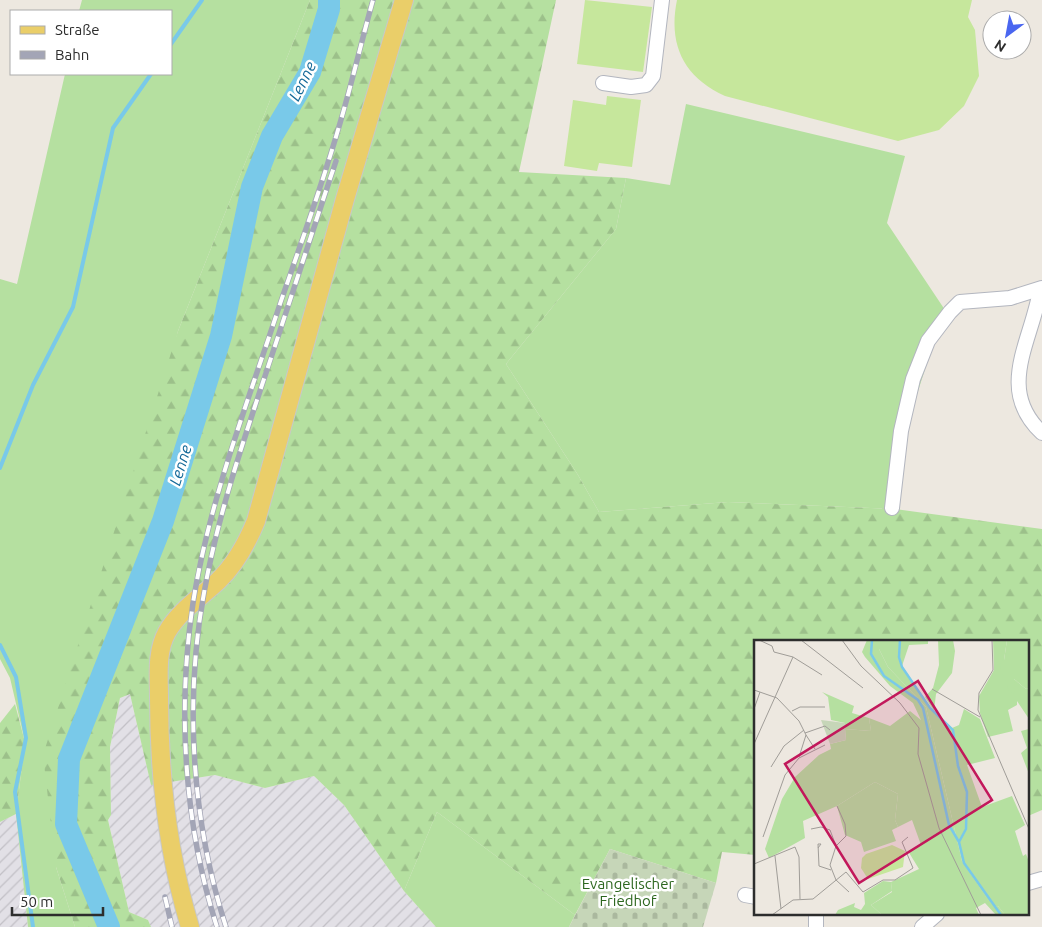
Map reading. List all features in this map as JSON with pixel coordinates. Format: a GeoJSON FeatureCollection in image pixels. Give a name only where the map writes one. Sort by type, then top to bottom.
{"type":"FeatureCollection","features":[{"type":"Feature","properties":{"kind":"main road"},"geometry":{"type":"LineString","coordinates":[[190,927],[176,869],[162,772],[159,714],[160,653],[164,638],[173,623],[234,564],[248,540],[256,521],[345,199],[404,0]]}},
{"type":"Feature","properties":{"kind":"street"},"geometry":{"type":"LineString","coordinates":[[603,84],[631,87],[646,86],[653,76],[662,0]]}},
{"type":"Feature","properties":{"kind":"street"},"geometry":{"type":"LineString","coordinates":[[1041,289],[1021,358],[1018,397],[1034,425],[1042,433]]}},
{"type":"Feature","properties":{"kind":"street"},"geometry":{"type":"LineString","coordinates":[[892,508],[903,423],[913,379],[928,341],[960,302],[1010,298],[1041,289]]}},
{"type":"Feature","properties":{"kind":"street"},"geometry":{"type":"LineString","coordinates":[[1030,882],[1042,878]]}},
{"type":"Feature","properties":{"kind":"street"},"geometry":{"type":"LineString","coordinates":[[816,914],[816,927]]}},
{"type":"Feature","properties":{"kind":"street"},"geometry":{"type":"LineString","coordinates":[[922,927],[933,914]]}},
{"type":"Feature","properties":{"kind":"shaded area"},"geometry":{"type":"Polygon","coordinates":[[[130,694],[151,785],[215,775],[265,788],[314,776],[344,805],[404,891],[436,927],[151,927],[148,920],[129,912],[108,820],[111,815],[110,747],[120,698],[130,694]]]}},
{"type":"Feature","properties":{"kind":"shaded area"},"geometry":{"type":"Polygon","coordinates":[[[16,814],[28,927],[0,927],[0,822],[16,814]]]}},
{"type":"Feature","properties":{"kind":"green space"},"geometry":{"type":"Polygon","coordinates":[[[82,0],[310,0],[178,331],[56,867],[75,927],[28,927],[16,814],[25,742],[10,678],[0,659],[0,279],[17,284],[65,75],[172,75],[172,10],[79,10],[82,0]]]}},
{"type":"Feature","properties":{"kind":"green space"},"geometry":{"type":"Polygon","coordinates":[[[310,0],[556,0],[519,172],[626,178],[616,229],[506,364],[578,475],[599,512],[728,502],[895,509],[1042,529],[1042,810],[1030,815],[1030,640],[754,640],[754,855],[722,852],[716,883],[610,849],[575,915],[437,812],[404,891],[344,805],[314,776],[265,788],[215,775],[151,785],[130,694],[120,698],[110,747],[111,815],[108,820],[129,912],[148,920],[151,927],[75,927],[56,867],[43,755],[178,331],[310,0]]]}},
{"type":"Feature","properties":{"kind":"green space"},"geometry":{"type":"Polygon","coordinates":[[[585,0],[652,7],[643,72],[577,64],[585,0]]]}},
{"type":"Feature","properties":{"kind":"green space"},"geometry":{"type":"Polygon","coordinates":[[[677,0],[972,0],[968,17],[975,30],[979,76],[964,106],[939,130],[898,141],[725,96],[711,88],[689,69],[677,45],[675,16],[677,0]]]}},
{"type":"Feature","properties":{"kind":"green space"},"geometry":{"type":"Polygon","coordinates":[[[607,96],[641,100],[632,167],[599,163],[597,171],[564,166],[573,100],[606,105],[607,96]]]}},
{"type":"Feature","properties":{"kind":"green space"},"geometry":{"type":"Polygon","coordinates":[[[686,104],[905,156],[887,223],[951,319],[933,344],[906,429],[895,509],[728,502],[599,512],[578,475],[506,364],[616,229],[626,178],[670,185],[686,104]]]}},
{"type":"Feature","properties":{"kind":"green space"},"geometry":{"type":"Polygon","coordinates":[[[15,704],[25,742],[16,814],[0,822],[0,723],[15,704]]]}},
{"type":"Feature","properties":{"kind":"green space"},"geometry":{"type":"Polygon","coordinates":[[[437,812],[575,915],[569,927],[436,927],[404,891],[437,812]]]}},
{"type":"Feature","properties":{"kind":"green space","name":"Evangelischer Friedhof"},"geometry":{"type":"Polygon","coordinates":[[[610,849],[716,883],[703,927],[569,927],[610,849]]]}},
{"type":"Feature","properties":{"kind":"waterway"},"geometry":{"type":"LineString","coordinates":[[172,43],[202,0]]}},
{"type":"Feature","properties":{"kind":"waterway","name":"Lenne"},"geometry":{"type":"LineString","coordinates":[[109,927],[66,824],[69,759],[163,521],[221,336],[252,187],[272,136],[310,72],[329,9],[329,0]]}},
{"type":"Feature","properties":{"kind":"waterway"},"geometry":{"type":"LineString","coordinates":[[0,468],[33,385],[73,307],[113,128],[150,75]]}},
{"type":"Feature","properties":{"kind":"waterway"},"geometry":{"type":"LineString","coordinates":[[0,645],[16,677],[26,738],[15,792],[33,927]]}},
{"type":"Feature","properties":{"kind":"railway"},"geometry":{"type":"LineString","coordinates":[[217,927],[197,848],[187,766],[185,684],[193,603],[209,527],[230,452],[331,152],[373,0]]}},
{"type":"Feature","properties":{"kind":"railway"},"geometry":{"type":"LineString","coordinates":[[226,927],[214,887],[205,846],[199,804],[193,719],[194,676],[198,634],[209,565],[230,484],[336,161]]}},
{"type":"Feature","properties":{"kind":"railway"},"geometry":{"type":"LineString","coordinates":[[165,897],[172,927]]}}]}
